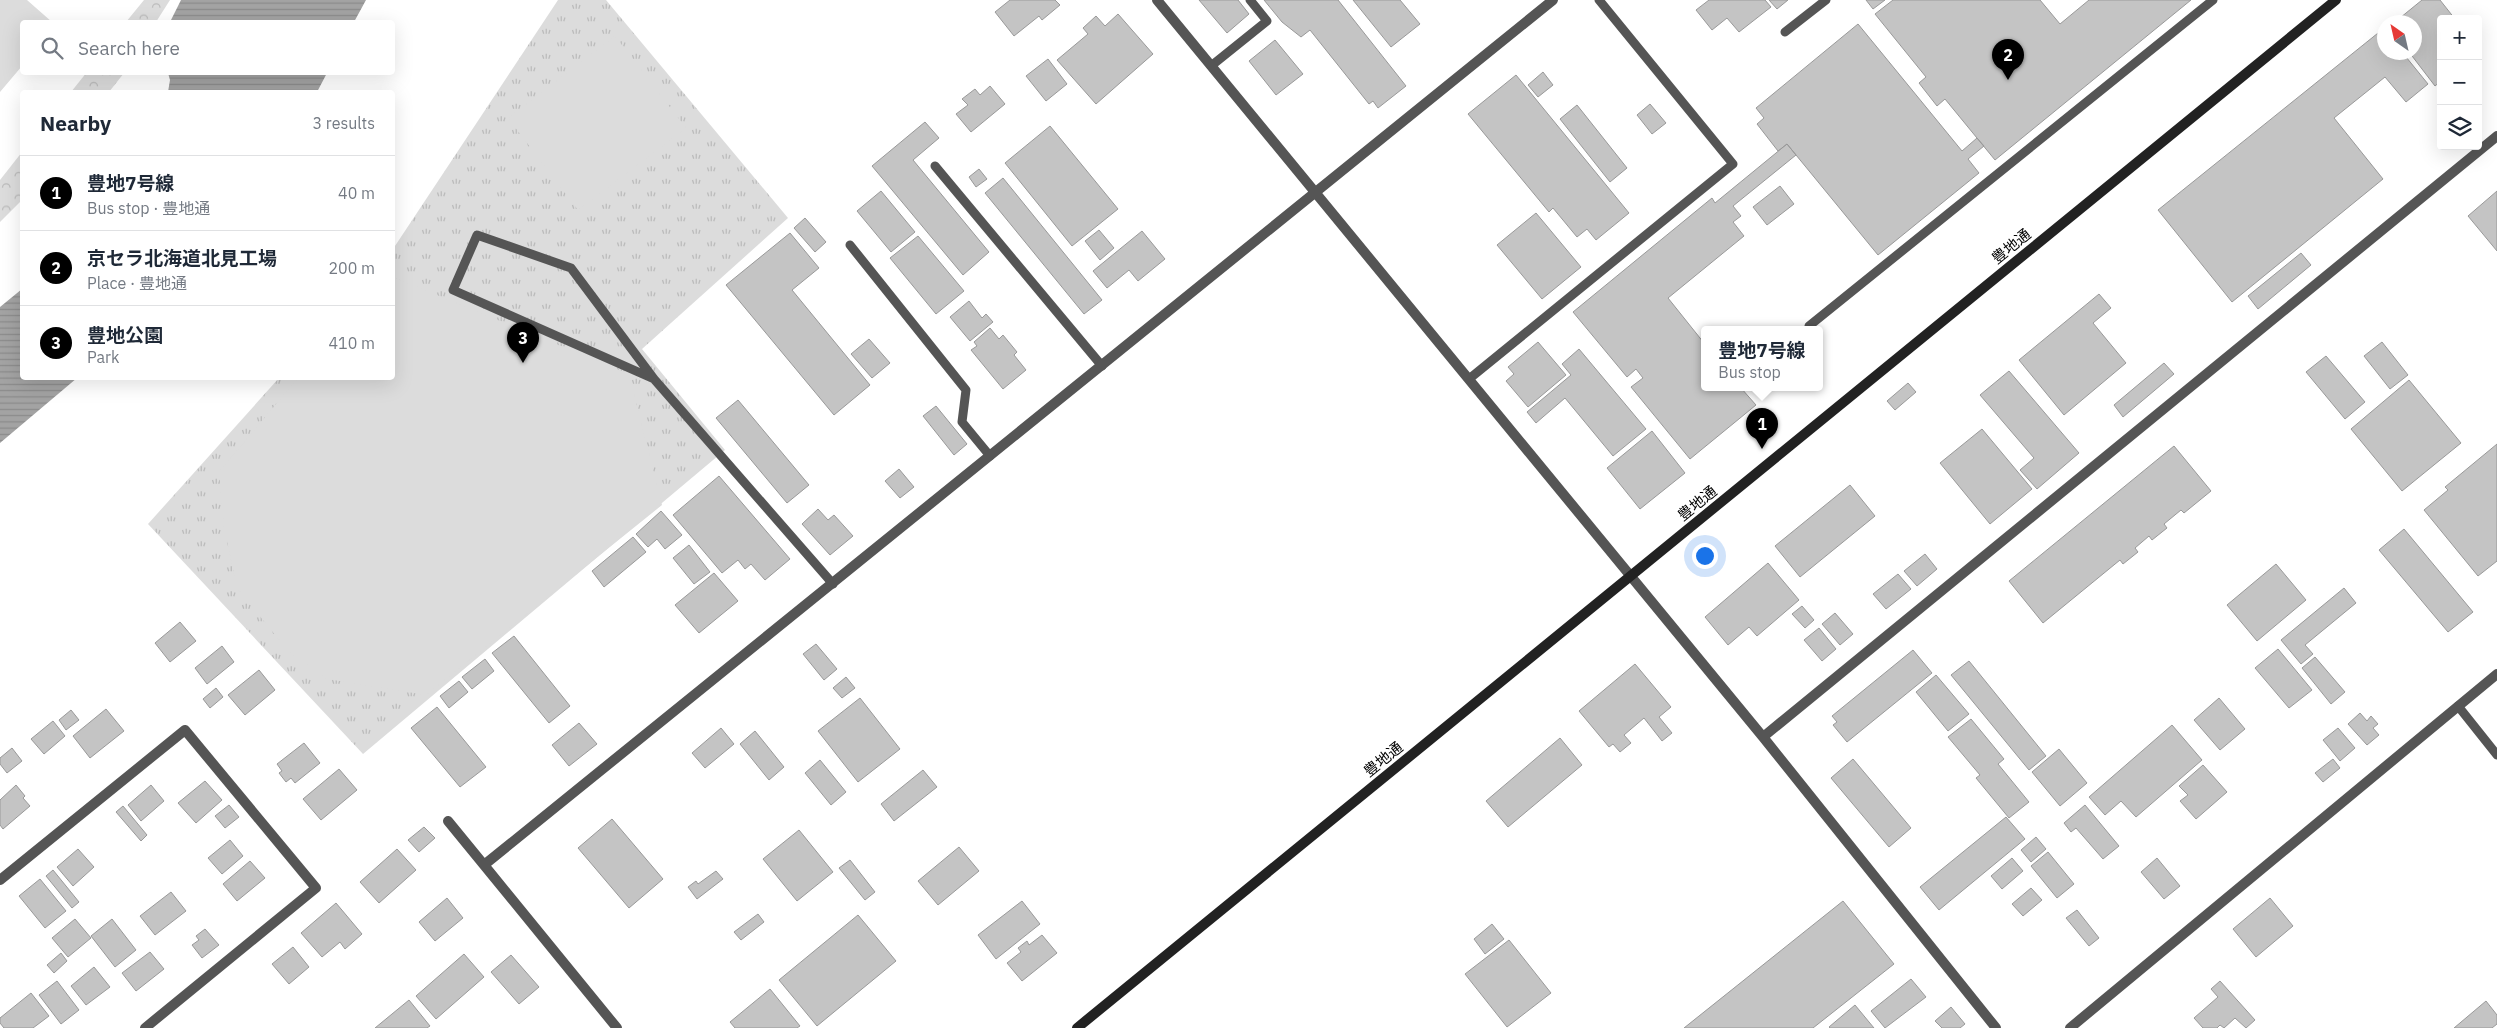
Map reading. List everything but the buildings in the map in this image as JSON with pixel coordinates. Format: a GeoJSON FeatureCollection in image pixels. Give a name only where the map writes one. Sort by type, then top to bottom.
{"type":"FeatureCollection","features":[{"type":"Feature","properties":{"kind":"main road","name":"豊地通"},"geometry":{"type":"LineString","coordinates":[[1077,1028],[2336,0]]}},
{"type":"Feature","properties":{"kind":"street"},"geometry":{"type":"LineString","coordinates":[[1157,0],[1631,576],[1996,1028]]}},
{"type":"Feature","properties":{"kind":"street"},"geometry":{"type":"LineString","coordinates":[[484,865],[1553,0]]}},
{"type":"Feature","properties":{"kind":"street"},"geometry":{"type":"LineString","coordinates":[[1762,737],[2497,136]]}},
{"type":"Feature","properties":{"kind":"street"},"geometry":{"type":"LineString","coordinates":[[2070,1028],[2497,674]]}},
{"type":"Feature","properties":{"kind":"street"},"geometry":{"type":"LineString","coordinates":[[0,880],[185,730],[316,888],[145,1028]]}},
{"type":"Feature","properties":{"kind":"street"},"geometry":{"type":"LineString","coordinates":[[448,821],[617,1028]]}},
{"type":"Feature","properties":{"kind":"lane"},"geometry":{"type":"LineString","coordinates":[[1211,66],[1267,21],[1250,0]]}},
{"type":"Feature","properties":{"kind":"lane"},"geometry":{"type":"LineString","coordinates":[[1469,380],[1733,164],[1599,0]]}},
{"type":"Feature","properties":{"kind":"lane"},"geometry":{"type":"LineString","coordinates":[[1786,32],[1826,0]]}},
{"type":"Feature","properties":{"kind":"lane"},"geometry":{"type":"LineString","coordinates":[[1809,326],[2213,0]]}},
{"type":"Feature","properties":{"kind":"lane"},"geometry":{"type":"LineString","coordinates":[[935,166],[1102,366]]}},
{"type":"Feature","properties":{"kind":"lane"},"geometry":{"type":"LineString","coordinates":[[654,379],[453,290],[477,236],[571,268],[654,379],[832,584]]}},
{"type":"Feature","properties":{"kind":"lane"},"geometry":{"type":"LineString","coordinates":[[850,245],[966,390],[962,422],[990,456]]}},
{"type":"Feature","properties":{"kind":"lane"},"geometry":{"type":"LineString","coordinates":[[2458,706],[2497,755]]}},
{"type":"Feature","properties":{"kind":"green space"},"geometry":{"type":"Polygon","coordinates":[[[0,0],[27,0],[50,20],[20,20],[20,68],[0,92],[0,0]]]}},
{"type":"Feature","properties":{"kind":"green space"},"geometry":{"type":"Polygon","coordinates":[[[144,0],[170,0],[157,20],[128,20],[144,0]]]}},
{"type":"Feature","properties":{"kind":"green space"},"geometry":{"type":"Polygon","coordinates":[[[558,0],[606,0],[788,218],[642,349],[725,450],[363,754],[148,524],[277,380],[395,380],[395,246],[558,0]]]}},
{"type":"Feature","properties":{"kind":"green space"},"geometry":{"type":"Polygon","coordinates":[[[615,36],[686,128],[578,210],[508,118],[615,36]]]}},
{"type":"Feature","properties":{"kind":"green space"},"geometry":{"type":"Polygon","coordinates":[[[85,75],[122,75],[111,90],[73,90],[85,75]]]}},
{"type":"Feature","properties":{"kind":"green space"},"geometry":{"type":"Polygon","coordinates":[[[20,155],[20,202],[0,222],[0,180],[20,155]]]}},
{"type":"Feature","properties":{"kind":"green space"},"geometry":{"type":"Polygon","coordinates":[[[395,278],[629,374],[662,505],[426,695],[327,679],[289,652],[237,588],[224,527],[219,472],[296,380],[395,380],[395,278]]]}},
{"type":"Feature","properties":{"kind":"shaded area"},"geometry":{"type":"Polygon","coordinates":[[[181,0],[366,0],[355,20],[171,20],[181,0]]]}},
{"type":"Feature","properties":{"kind":"shaded area"},"geometry":{"type":"Polygon","coordinates":[[[169,75],[326,75],[318,90],[168,90],[169,75]]]}},
{"type":"Feature","properties":{"kind":"shaded area"},"geometry":{"type":"Polygon","coordinates":[[[20,291],[20,380],[75,380],[0,443],[0,307],[20,291]]]}},
{"type":"Feature","properties":{"kind":"place","name":"京セラ北海道北見工場"},"geometry":{"type":"Point","coordinates":[2008,80]}},
{"type":"Feature","properties":{"kind":"place","name":"豊地公園"},"geometry":{"type":"Point","coordinates":[523,363]}},
{"type":"Feature","properties":{"kind":"place","name":"豊地7号線"},"geometry":{"type":"Point","coordinates":[1762,449]}}]}
